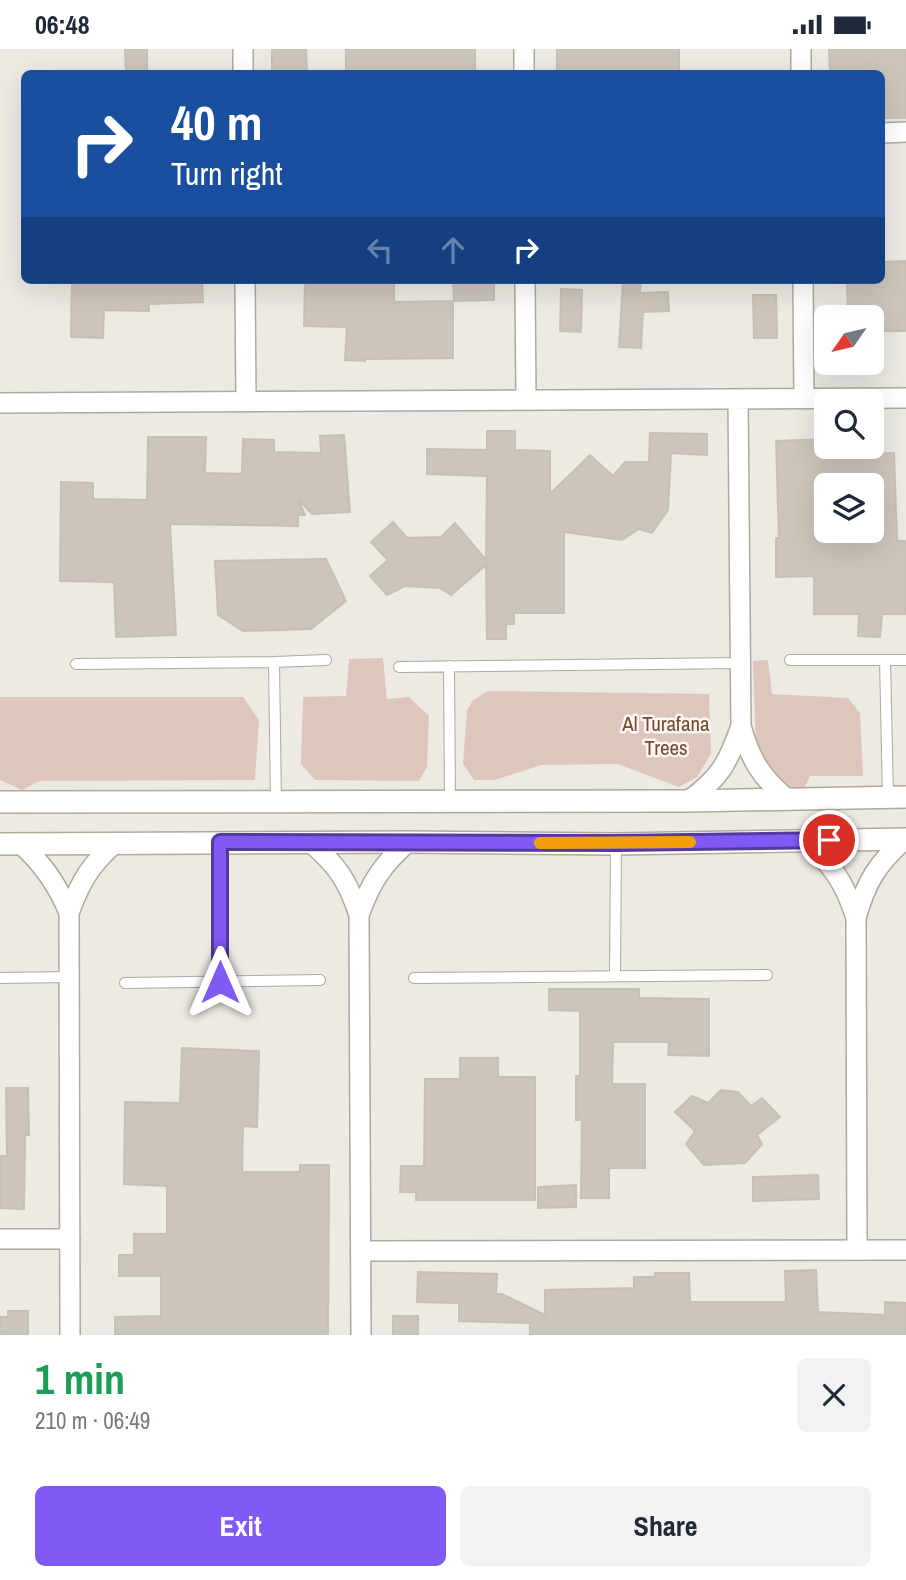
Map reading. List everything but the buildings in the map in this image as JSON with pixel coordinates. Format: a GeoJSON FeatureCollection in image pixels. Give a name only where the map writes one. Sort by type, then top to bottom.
{"type":"FeatureCollection","features":[{"type":"Feature","properties":{"kind":"main road"},"geometry":{"type":"LineString","coordinates":[[3,799],[276,802],[688,801],[897,797]]}},
{"type":"Feature","properties":{"kind":"main road"},"geometry":{"type":"LineString","coordinates":[[11,844],[616,843],[906,839]]}},
{"type":"Feature","properties":{"kind":"street"},"geometry":{"type":"LineString","coordinates":[[243,49],[243,70]]}},
{"type":"Feature","properties":{"kind":"street"},"geometry":{"type":"LineString","coordinates":[[524,49],[524,70]]}},
{"type":"Feature","properties":{"kind":"street"},"geometry":{"type":"LineString","coordinates":[[800,49],[800,70]]}},
{"type":"Feature","properties":{"kind":"street"},"geometry":{"type":"LineString","coordinates":[[885,133],[906,132]]}},
{"type":"Feature","properties":{"kind":"street"},"geometry":{"type":"LineString","coordinates":[[245,284],[246,401]]}},
{"type":"Feature","properties":{"kind":"street"},"geometry":{"type":"LineString","coordinates":[[525,284],[526,400]]}},
{"type":"Feature","properties":{"kind":"street"},"geometry":{"type":"LineString","coordinates":[[803,284],[804,399]]}},
{"type":"Feature","properties":{"kind":"street"},"geometry":{"type":"LineString","coordinates":[[0,403],[906,398]]}},
{"type":"Feature","properties":{"kind":"street"},"geometry":{"type":"LineString","coordinates":[[738,399],[741,726],[747,748],[757,768],[787,799]]}},
{"type":"Feature","properties":{"kind":"street"},"geometry":{"type":"LineString","coordinates":[[688,801],[707,787],[722,769],[741,726]]}},
{"type":"Feature","properties":{"kind":"street"},"geometry":{"type":"LineString","coordinates":[[858,1250],[856,918],[862,895],[873,873],[887,855],[906,839]]}},
{"type":"Feature","properties":{"kind":"street"},"geometry":{"type":"LineString","coordinates":[[803,840],[822,855],[837,874],[849,895],[856,918]]}},
{"type":"Feature","properties":{"kind":"street"},"geometry":{"type":"LineString","coordinates":[[310,842],[327,856],[341,874],[352,893],[359,915],[361,1335]]}},
{"type":"Feature","properties":{"kind":"street"},"geometry":{"type":"LineString","coordinates":[[359,915],[378,874],[408,842]]}},
{"type":"Feature","properties":{"kind":"street"},"geometry":{"type":"LineString","coordinates":[[70,1335],[69,913],[86,874],[99,857],[115,843]]}},
{"type":"Feature","properties":{"kind":"street"},"geometry":{"type":"LineString","coordinates":[[11,844],[37,858],[61,893],[69,913]]}},
{"type":"Feature","properties":{"kind":"street"},"geometry":{"type":"LineString","coordinates":[[0,1239],[70,1239]]}},
{"type":"Feature","properties":{"kind":"street"},"geometry":{"type":"LineString","coordinates":[[361,1251],[906,1250]]}},
{"type":"Feature","properties":{"kind":"lane"},"geometry":{"type":"LineString","coordinates":[[76,664],[326,660]]}},
{"type":"Feature","properties":{"kind":"lane"},"geometry":{"type":"LineString","coordinates":[[790,660],[906,660]]}},
{"type":"Feature","properties":{"kind":"lane"},"geometry":{"type":"LineString","coordinates":[[886,660],[897,797]]}},
{"type":"Feature","properties":{"kind":"lane"},"geometry":{"type":"LineString","coordinates":[[274,662],[276,802]]}},
{"type":"Feature","properties":{"kind":"lane"},"geometry":{"type":"LineString","coordinates":[[399,667],[740,663]]}},
{"type":"Feature","properties":{"kind":"lane"},"geometry":{"type":"LineString","coordinates":[[449,666],[450,801]]}},
{"type":"Feature","properties":{"kind":"lane"},"geometry":{"type":"LineString","coordinates":[[220,842],[220,982]]}},
{"type":"Feature","properties":{"kind":"lane"},"geometry":{"type":"LineString","coordinates":[[615,976],[616,843]]}},
{"type":"Feature","properties":{"kind":"lane"},"geometry":{"type":"LineString","coordinates":[[414,978],[767,975]]}},
{"type":"Feature","properties":{"kind":"lane"},"geometry":{"type":"LineString","coordinates":[[0,978],[69,977]]}},
{"type":"Feature","properties":{"kind":"lane"},"geometry":{"type":"LineString","coordinates":[[125,983],[320,980]]}},
{"type":"Feature","properties":{"kind":"green space"},"geometry":{"type":"Polygon","coordinates":[[[383,658],[387,699],[409,697],[429,716],[427,767],[419,781],[315,780],[301,764],[303,697],[346,696],[349,659],[383,658]]]}},
{"type":"Feature","properties":{"kind":"green space","name":"Al Turafana Trees"},"geometry":{"type":"Polygon","coordinates":[[[768,660],[772,694],[848,698],[860,713],[863,776],[810,776],[805,787],[788,789],[767,769],[756,749],[753,661],[768,660]]]}},
{"type":"Feature","properties":{"kind":"green space","name":"Al Turafana Trees"},"geometry":{"type":"Polygon","coordinates":[[[488,691],[709,694],[711,754],[697,777],[679,787],[618,764],[541,765],[495,780],[474,780],[463,764],[467,710],[473,700],[488,691]]]}},
{"type":"Feature","properties":{"kind":"green space"},"geometry":{"type":"Polygon","coordinates":[[[0,697],[243,697],[259,720],[255,780],[40,781],[22,790],[0,780],[0,697]]]}},
{"type":"Feature","properties":{"kind":"slow traffic"},"geometry":{"type":"LineString","coordinates":[[540,843],[690,842]]}},
{"type":"Feature","properties":{"kind":"route"},"geometry":{"type":"LineString","coordinates":[[220,982],[220,842],[616,843],[829,840]]}}]}
